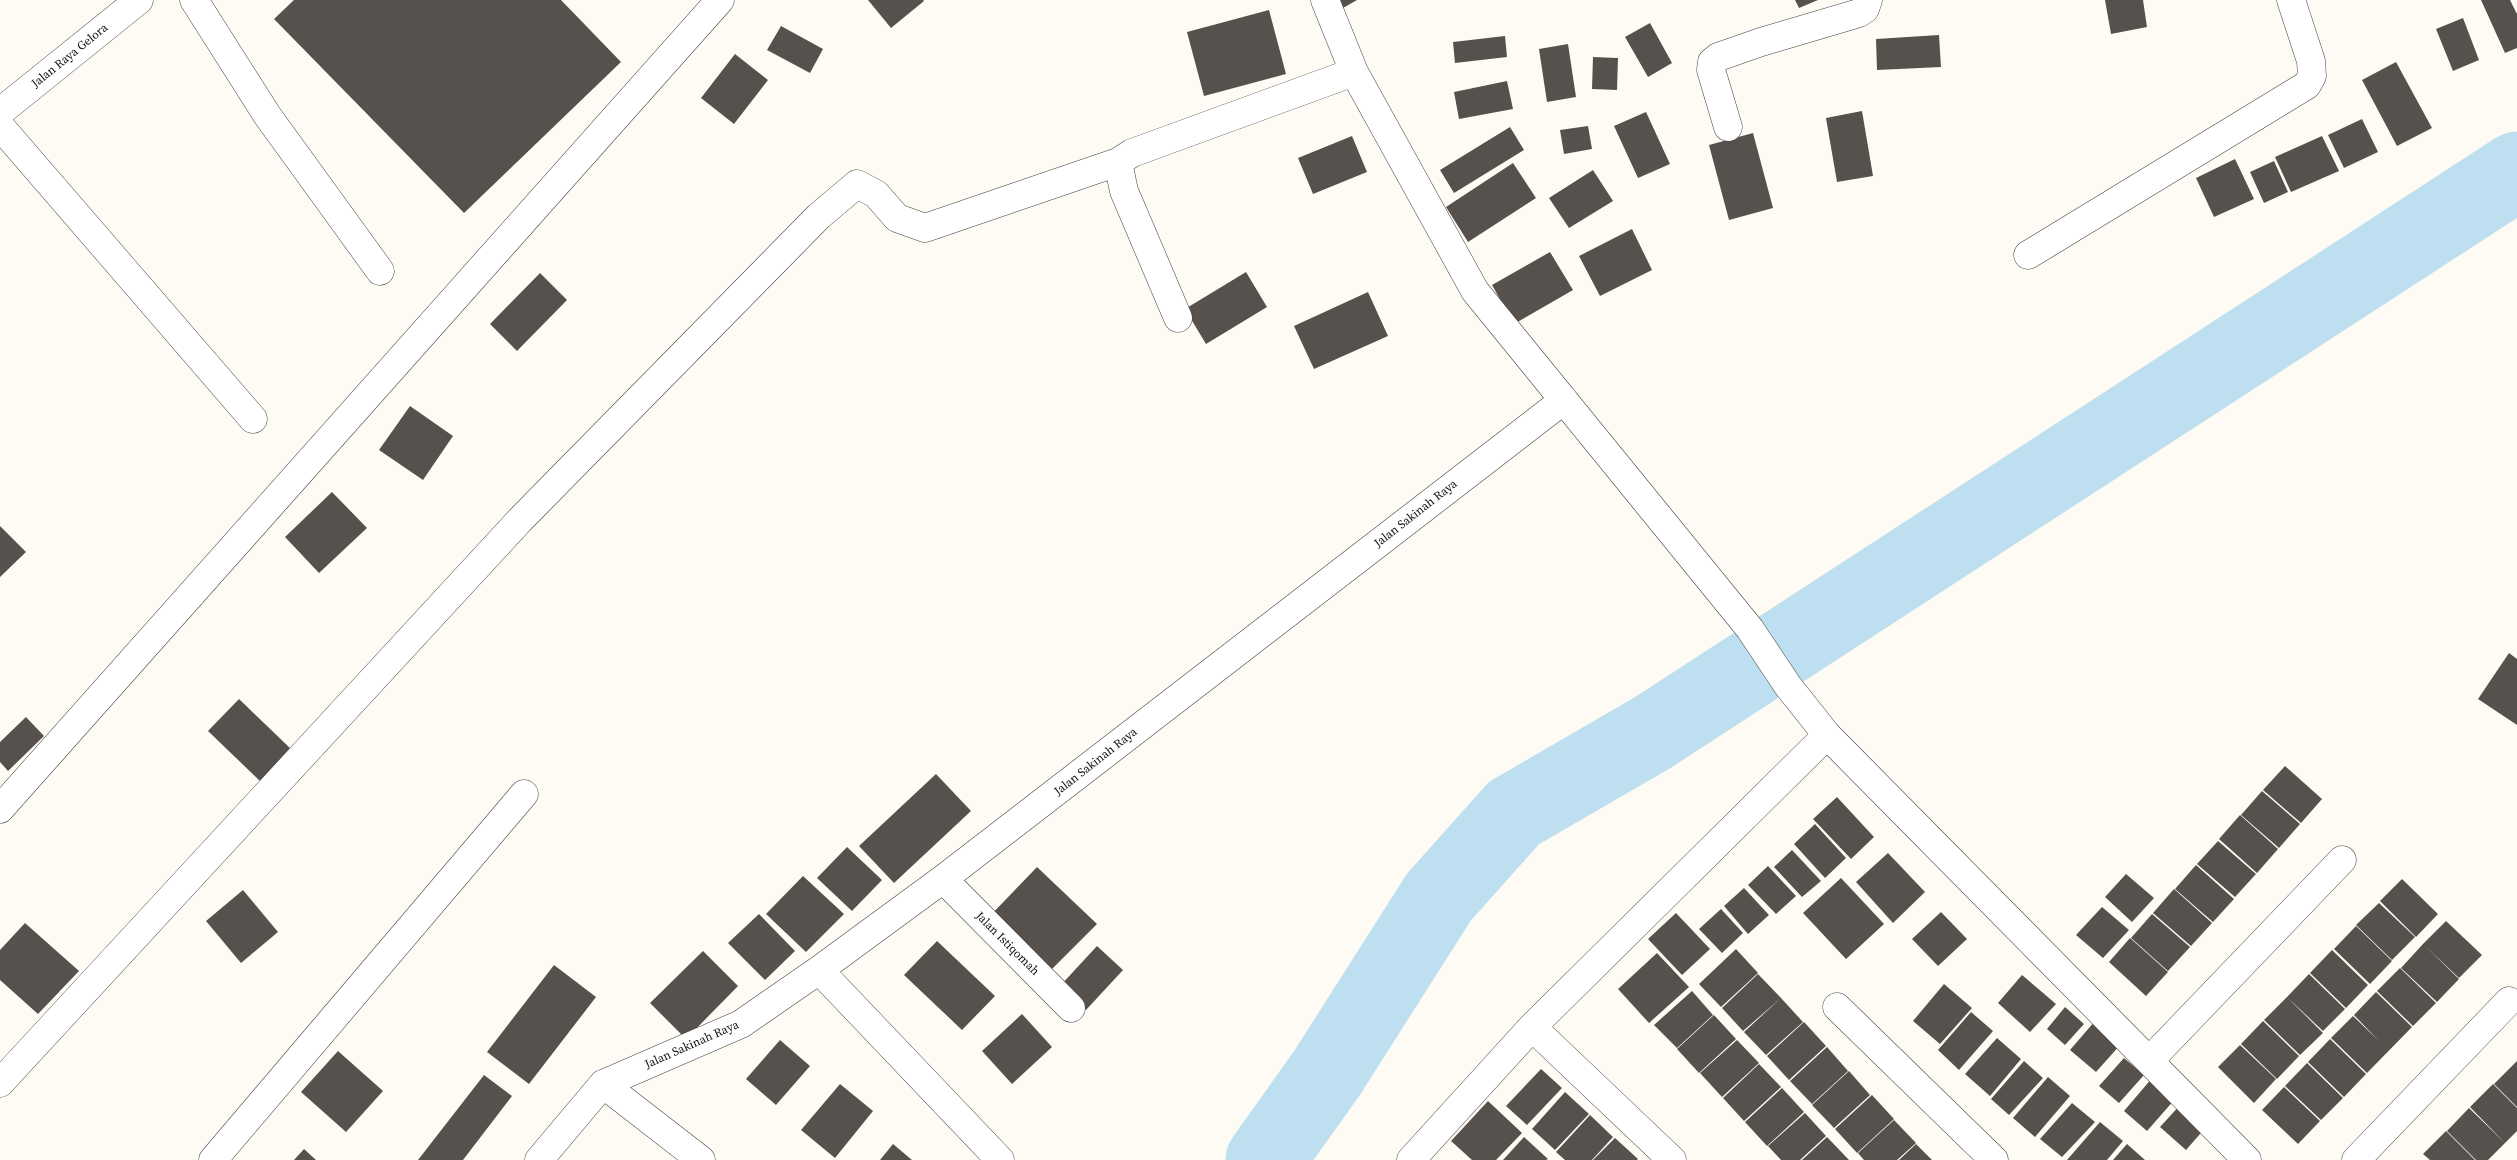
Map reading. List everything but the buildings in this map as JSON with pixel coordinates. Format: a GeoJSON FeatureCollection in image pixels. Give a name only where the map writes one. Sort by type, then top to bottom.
{"type":"FeatureCollection","features":[{"type":"Feature","properties":{"kind":"street","name":"Jalan Raya Gelora"},"geometry":{"type":"LineString","coordinates":[[0,112],[139,0]]}},
{"type":"Feature","properties":{"kind":"street"},"geometry":{"type":"LineString","coordinates":[[194,0],[267,115],[380,271]]}},
{"type":"Feature","properties":{"kind":"street"},"geometry":{"type":"LineString","coordinates":[[0,809],[720,0]]}},
{"type":"Feature","properties":{"kind":"street"},"geometry":{"type":"LineString","coordinates":[[1325,0],[1354,72],[1475,291],[1750,629],[1788,686],[1827,735],[2247,1160]]}},
{"type":"Feature","properties":{"kind":"street"},"geometry":{"type":"LineString","coordinates":[[1728,127],[1711,70],[1712,62],[1718,57],[1761,42],[1859,13],[1865,9],[1868,0]]}},
{"type":"Feature","properties":{"kind":"street"},"geometry":{"type":"LineString","coordinates":[[2028,255],[2307,85],[2312,76],[2311,61],[2291,0]]}},
{"type":"Feature","properties":{"kind":"street"},"geometry":{"type":"LineString","coordinates":[[0,1083],[520,520],[819,216],[857,184],[876,194],[897,218],[925,228],[1118,162],[1132,152],[1354,72]]}},
{"type":"Feature","properties":{"kind":"street"},"geometry":{"type":"LineString","coordinates":[[0,126],[253,419]]}},
{"type":"Feature","properties":{"kind":"street"},"geometry":{"type":"LineString","coordinates":[[1118,162],[1124,191],[1178,318]]}},
{"type":"Feature","properties":{"kind":"street","name":"Jalan Sakinah Raya"},"geometry":{"type":"LineString","coordinates":[[604,1084],[741,1024],[819,970],[943,880],[1564,400]]}},
{"type":"Feature","properties":{"kind":"street"},"geometry":{"type":"LineString","coordinates":[[1411,1160],[1532,1027],[1827,735]]}},
{"type":"Feature","properties":{"kind":"street"},"geometry":{"type":"LineString","coordinates":[[213,1160],[524,794]]}},
{"type":"Feature","properties":{"kind":"street"},"geometry":{"type":"LineString","coordinates":[[2149,1061],[2342,860]]}},
{"type":"Feature","properties":{"kind":"street","name":"Jalan Istiqomah"},"geometry":{"type":"LineString","coordinates":[[943,880],[1071,1008]]}},
{"type":"Feature","properties":{"kind":"street"},"geometry":{"type":"LineString","coordinates":[[819,970],[1000,1160]]}},
{"type":"Feature","properties":{"kind":"street"},"geometry":{"type":"LineString","coordinates":[[2356,1160],[2510,1001]]}},
{"type":"Feature","properties":{"kind":"street"},"geometry":{"type":"LineString","coordinates":[[1837,1007],[1994,1160]]}},
{"type":"Feature","properties":{"kind":"street"},"geometry":{"type":"LineString","coordinates":[[1532,1027],[1672,1160]]}},
{"type":"Feature","properties":{"kind":"street"},"geometry":{"type":"LineString","coordinates":[[540,1160],[604,1084],[701,1160]]}},
{"type":"Feature","properties":{"kind":"waterway"},"geometry":{"type":"LineString","coordinates":[[1265,1160],[1327,1073],[1439,897],[1514,813],[1652,733],[2517,171]]}}]}
